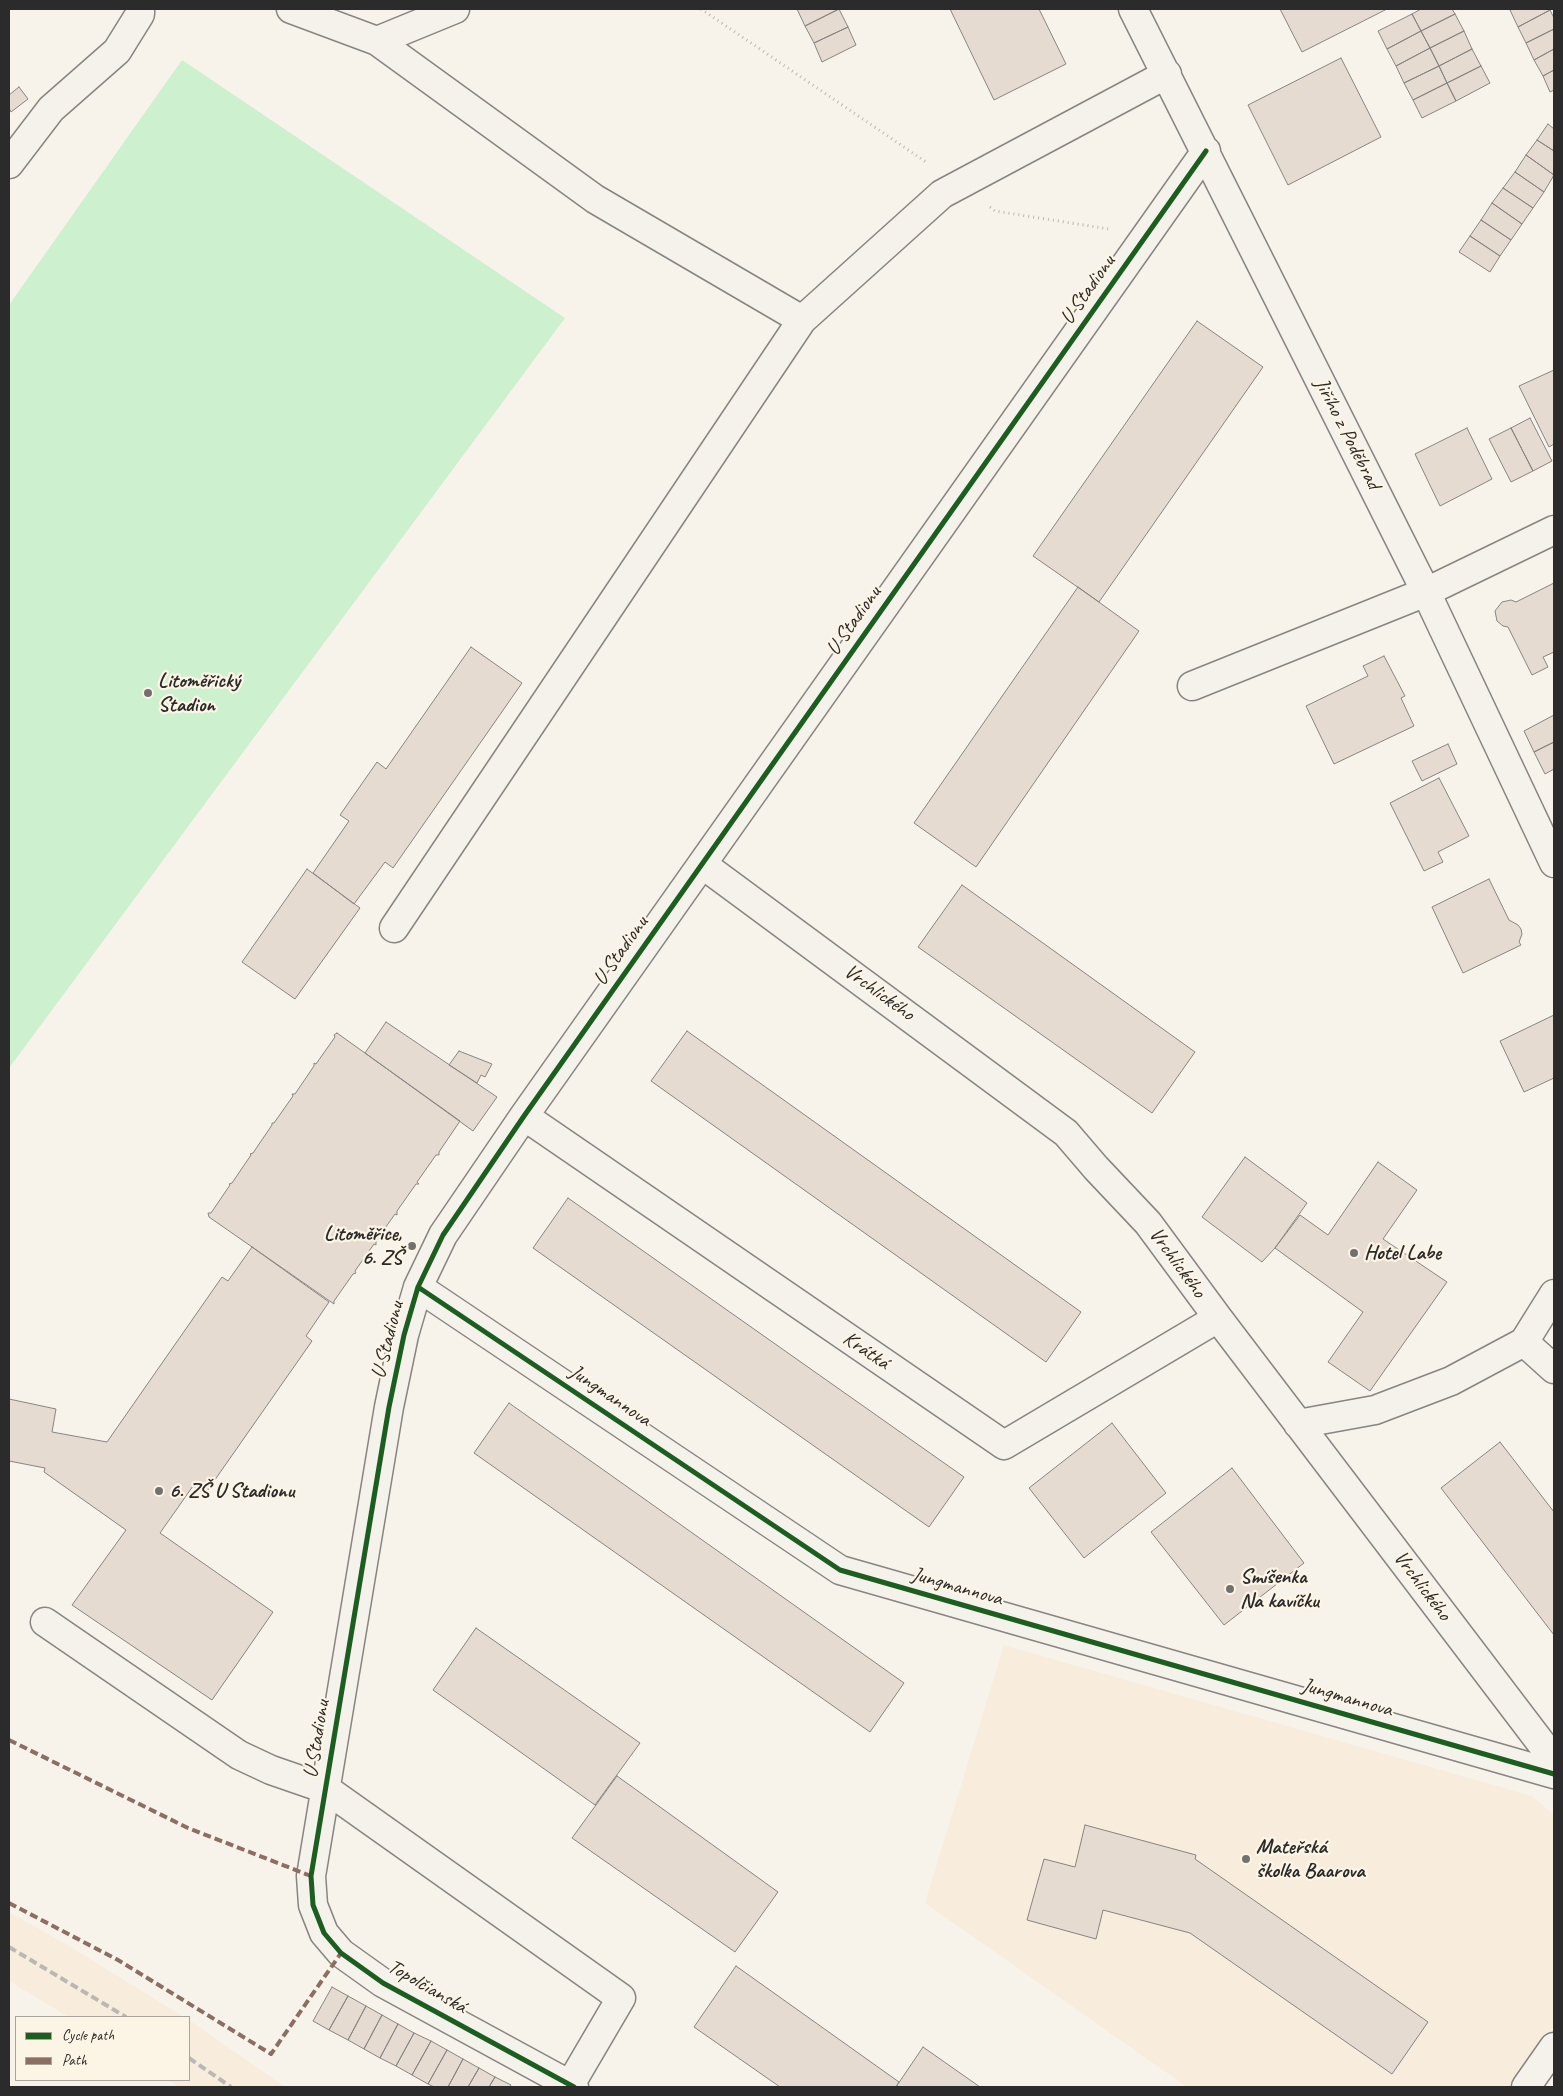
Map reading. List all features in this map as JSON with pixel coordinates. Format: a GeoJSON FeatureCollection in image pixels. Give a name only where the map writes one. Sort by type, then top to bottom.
{"type":"FeatureCollection","features":[{"type":"Feature","properties":{"kind":"street"},"geometry":{"type":"LineString","coordinates":[[9,164],[51,109],[117,51],[140,14],[140,9]]}},
{"type":"Feature","properties":{"kind":"street"},"geometry":{"type":"LineString","coordinates":[[290,9],[377,41],[595,199],[802,320]]}},
{"type":"Feature","properties":{"kind":"street"},"geometry":{"type":"LineString","coordinates":[[377,41],[456,9]]}},
{"type":"Feature","properties":{"kind":"street","name":"Jiřího z Poděbrad"},"geometry":{"type":"LineString","coordinates":[[1133,9],[1426,592],[1554,863]]}},
{"type":"Feature","properties":{"kind":"street"},"geometry":{"type":"LineString","coordinates":[[394,928],[802,320],[942,194],[1167,74]]}},
{"type":"Feature","properties":{"kind":"street","name":"U Stadionu"},"geometry":{"type":"LineString","coordinates":[[311,1876],[388,1407],[404,1335],[418,1287],[443,1235],[524,1116],[1206,151]]}},
{"type":"Feature","properties":{"kind":"street"},"geometry":{"type":"LineString","coordinates":[[1192,686],[1426,592],[1554,530]]}},
{"type":"Feature","properties":{"kind":"street","name":"Vrchlického"},"geometry":{"type":"LineString","coordinates":[[702,864],[1066,1133],[1148,1223],[1298,1424],[1554,1760]]}},
{"type":"Feature","properties":{"kind":"street","name":"Krátká"},"geometry":{"type":"LineString","coordinates":[[524,1116],[1004,1445],[1218,1318]]}},
{"type":"Feature","properties":{"kind":"street","name":"Jungmannova"},"geometry":{"type":"LineString","coordinates":[[418,1287],[840,1570],[1554,1774]]}},
{"type":"Feature","properties":{"kind":"street"},"geometry":{"type":"LineString","coordinates":[[1298,1424],[1375,1410],[1451,1381],[1524,1342],[1554,1294]]}},
{"type":"Feature","properties":{"kind":"street"},"geometry":{"type":"LineString","coordinates":[[1524,1342],[1554,1369]]}},
{"type":"Feature","properties":{"kind":"street"},"geometry":{"type":"LineString","coordinates":[[45,1622],[239,1755],[271,1770],[326,1789],[621,1998],[572,2086]]}},
{"type":"Feature","properties":{"kind":"street","name":"Topolčianská"},"geometry":{"type":"LineString","coordinates":[[311,1876],[313,1905],[324,1933],[341,1953],[383,1983],[572,2086]]}},
{"type":"Feature","properties":{"kind":"street"},"geometry":{"type":"LineString","coordinates":[[1526,2087],[1554,2047]]}},
{"type":"Feature","properties":{"kind":"path"},"geometry":{"type":"LineString","coordinates":[[701,9],[995,210],[1114,229],[1141,243]]}},
{"type":"Feature","properties":{"kind":"shaded area","name":"Mateřská školka Baarova"},"geometry":{"type":"Polygon","coordinates":[[[1004,1645],[1532,1796],[1554,1815],[1554,2026],[1510,2087],[1187,2087],[925,1903],[1004,1645]]]}},
{"type":"Feature","properties":{"kind":"shaded area"},"geometry":{"type":"Polygon","coordinates":[[[9,1912],[64,1943],[182,2016],[67,2016],[9,1981],[9,1912]]]}},
{"type":"Feature","properties":{"kind":"shaded area"},"geometry":{"type":"Polygon","coordinates":[[[190,2021],[285,2087],[178,2087],[169,2081],[190,2081],[190,2021]]]}},
{"type":"Feature","properties":{"kind":"green space","name":"Litoměřický Stadion"},"geometry":{"type":"Polygon","coordinates":[[[182,60],[565,318],[9,1068],[9,305],[182,60]]]}},
{"type":"Feature","properties":{"kind":"building"},"geometry":{"type":"Polygon","coordinates":[[[797,9],[839,9],[805,26],[797,9]]]}},
{"type":"Feature","properties":{"kind":"building"},"geometry":{"type":"Polygon","coordinates":[[[839,9],[848,27],[814,43],[805,26],[839,9]]]}},
{"type":"Feature","properties":{"kind":"building"},"geometry":{"type":"Polygon","coordinates":[[[950,9],[1039,9],[1066,64],[994,100],[950,9]]]}},
{"type":"Feature","properties":{"kind":"building"},"geometry":{"type":"Polygon","coordinates":[[[1280,9],[1387,9],[1302,52],[1280,9]]]}},
{"type":"Feature","properties":{"kind":"building"},"geometry":{"type":"Polygon","coordinates":[[[1421,9],[1452,9],[1455,14],[1421,31],[1412,14],[1421,9]]]}},
{"type":"Feature","properties":{"kind":"building"},"geometry":{"type":"Polygon","coordinates":[[[1510,10],[1550,10],[1518,27],[1510,10]]]}},
{"type":"Feature","properties":{"kind":"building"},"geometry":{"type":"Polygon","coordinates":[[[1550,10],[1554,18],[1554,29],[1526,43],[1518,27],[1550,10]]]}},
{"type":"Feature","properties":{"kind":"building"},"geometry":{"type":"Polygon","coordinates":[[[1412,14],[1421,31],[1387,49],[1378,31],[1412,14]]]}},
{"type":"Feature","properties":{"kind":"building"},"geometry":{"type":"Polygon","coordinates":[[[1455,14],[1464,31],[1430,48],[1421,31],[1455,14]]]}},
{"type":"Feature","properties":{"kind":"building"},"geometry":{"type":"Polygon","coordinates":[[[848,27],[856,45],[822,62],[814,43],[848,27]]]}},
{"type":"Feature","properties":{"kind":"building"},"geometry":{"type":"Polygon","coordinates":[[[1554,29],[1554,49],[1534,60],[1526,43],[1554,29]]]}},
{"type":"Feature","properties":{"kind":"building"},"geometry":{"type":"Polygon","coordinates":[[[1421,31],[1430,48],[1396,66],[1387,49],[1421,31]]]}},
{"type":"Feature","properties":{"kind":"building"},"geometry":{"type":"Polygon","coordinates":[[[1464,31],[1472,49],[1439,66],[1430,48],[1464,31]]]}},
{"type":"Feature","properties":{"kind":"building"},"geometry":{"type":"Polygon","coordinates":[[[1430,48],[1439,66],[1404,83],[1396,66],[1430,48]]]}},
{"type":"Feature","properties":{"kind":"building"},"geometry":{"type":"Polygon","coordinates":[[[1472,49],[1481,66],[1447,83],[1439,66],[1472,49]]]}},
{"type":"Feature","properties":{"kind":"building"},"geometry":{"type":"Polygon","coordinates":[[[1554,49],[1554,70],[1543,76],[1534,60],[1554,49]]]}},
{"type":"Feature","properties":{"kind":"building"},"geometry":{"type":"Polygon","coordinates":[[[1341,58],[1381,137],[1288,185],[1248,105],[1341,58]]]}},
{"type":"Feature","properties":{"kind":"building"},"geometry":{"type":"Polygon","coordinates":[[[1439,66],[1447,83],[1413,100],[1404,83],[1439,66]]]}},
{"type":"Feature","properties":{"kind":"building"},"geometry":{"type":"Polygon","coordinates":[[[1481,66],[1490,83],[1456,101],[1447,83],[1481,66]]]}},
{"type":"Feature","properties":{"kind":"building"},"geometry":{"type":"Polygon","coordinates":[[[1554,70],[1554,90],[1550,92],[1543,76],[1554,70]]]}},
{"type":"Feature","properties":{"kind":"building"},"geometry":{"type":"Polygon","coordinates":[[[1447,83],[1456,101],[1422,118],[1413,100],[1447,83]]]}},
{"type":"Feature","properties":{"kind":"building"},"geometry":{"type":"Polygon","coordinates":[[[19,87],[28,99],[11,112],[9,108],[9,95],[19,87]]]}},
{"type":"Feature","properties":{"kind":"building"},"geometry":{"type":"Polygon","coordinates":[[[1548,124],[1554,129],[1554,151],[1537,140],[1548,124]]]}},
{"type":"Feature","properties":{"kind":"building"},"geometry":{"type":"Polygon","coordinates":[[[1537,140],[1554,151],[1554,175],[1526,155],[1537,140]]]}},
{"type":"Feature","properties":{"kind":"building"},"geometry":{"type":"Polygon","coordinates":[[[1526,155],[1554,175],[1544,192],[1515,172],[1526,155]]]}},
{"type":"Feature","properties":{"kind":"building"},"geometry":{"type":"Polygon","coordinates":[[[1515,172],[1544,192],[1533,208],[1503,188],[1515,172]]]}},
{"type":"Feature","properties":{"kind":"building"},"geometry":{"type":"Polygon","coordinates":[[[1503,188],[1533,208],[1522,224],[1492,203],[1503,188]]]}},
{"type":"Feature","properties":{"kind":"building"},"geometry":{"type":"Polygon","coordinates":[[[1492,203],[1522,224],[1511,240],[1481,220],[1492,203]]]}},
{"type":"Feature","properties":{"kind":"building"},"geometry":{"type":"Polygon","coordinates":[[[1481,220],[1511,240],[1500,256],[1470,236],[1481,220]]]}},
{"type":"Feature","properties":{"kind":"building"},"geometry":{"type":"Polygon","coordinates":[[[1470,236],[1500,256],[1490,272],[1459,252],[1470,236]]]}},
{"type":"Feature","properties":{"kind":"building"},"geometry":{"type":"Polygon","coordinates":[[[1197,321],[1263,367],[1099,602],[1033,556],[1197,321]]]}},
{"type":"Feature","properties":{"kind":"building"},"geometry":{"type":"Polygon","coordinates":[[[1554,370],[1554,444],[1549,447],[1519,386],[1554,370]]]}},
{"type":"Feature","properties":{"kind":"building"},"geometry":{"type":"Polygon","coordinates":[[[1530,418],[1552,461],[1533,471],[1511,428],[1530,418]]]}},
{"type":"Feature","properties":{"kind":"building"},"geometry":{"type":"Polygon","coordinates":[[[1467,428],[1492,479],[1440,506],[1415,454],[1467,428]]]}},
{"type":"Feature","properties":{"kind":"building"},"geometry":{"type":"Polygon","coordinates":[[[1511,428],[1533,471],[1511,482],[1489,439],[1511,428]]]}},
{"type":"Feature","properties":{"kind":"building"},"geometry":{"type":"Polygon","coordinates":[[[1554,583],[1554,652],[1543,657],[1548,667],[1532,675],[1508,627],[1503,626],[1497,621],[1495,611],[1502,602],[1511,600],[1516,602],[1554,583]]]}},
{"type":"Feature","properties":{"kind":"building"},"geometry":{"type":"Polygon","coordinates":[[[1078,587],[1139,631],[976,867],[914,823],[1078,587]]]}},
{"type":"Feature","properties":{"kind":"building"},"geometry":{"type":"Polygon","coordinates":[[[471,647],[522,683],[393,868],[385,862],[354,904],[313,873],[349,821],[340,815],[377,762],[386,769],[471,647]]]}},
{"type":"Feature","properties":{"kind":"building"},"geometry":{"type":"Polygon","coordinates":[[[1384,656],[1405,696],[1401,698],[1414,726],[1334,764],[1306,706],[1368,676],[1363,666],[1384,656]]]}},
{"type":"Feature","properties":{"kind":"building"},"geometry":{"type":"Polygon","coordinates":[[[1554,715],[1554,742],[1534,752],[1524,731],[1554,715]]]}},
{"type":"Feature","properties":{"kind":"building"},"geometry":{"type":"Polygon","coordinates":[[[1554,742],[1554,769],[1545,774],[1534,752],[1554,742]]]}},
{"type":"Feature","properties":{"kind":"building"},"geometry":{"type":"Polygon","coordinates":[[[1448,744],[1457,764],[1422,781],[1412,761],[1448,744]]]}},
{"type":"Feature","properties":{"kind":"building"},"geometry":{"type":"Polygon","coordinates":[[[1439,778],[1469,836],[1438,852],[1443,862],[1424,871],[1390,803],[1439,778]]]}},
{"type":"Feature","properties":{"kind":"building"},"geometry":{"type":"Polygon","coordinates":[[[307,869],[360,908],[295,999],[242,962],[307,869]]]}},
{"type":"Feature","properties":{"kind":"building"},"geometry":{"type":"Polygon","coordinates":[[[1489,879],[1509,920],[1521,929],[1522,934],[1519,942],[1521,945],[1463,973],[1432,907],[1489,879]]]}},
{"type":"Feature","properties":{"kind":"building"},"geometry":{"type":"Polygon","coordinates":[[[962,885],[1195,1052],[1152,1113],[918,947],[962,885]]]}},
{"type":"Feature","properties":{"kind":"building"},"geometry":{"type":"Polygon","coordinates":[[[1554,1015],[1554,1078],[1524,1092],[1500,1041],[1554,1015]]]}},
{"type":"Feature","properties":{"kind":"building"},"geometry":{"type":"Polygon","coordinates":[[[386,1022],[497,1097],[473,1131],[365,1053],[386,1022]]]}},
{"type":"Feature","properties":{"kind":"building"},"geometry":{"type":"Polygon","coordinates":[[[687,1031],[1081,1312],[1046,1362],[651,1081],[687,1031]]]}},
{"type":"Feature","properties":{"kind":"building"},"geometry":{"type":"Polygon","coordinates":[[[337,1033],[460,1121],[439,1152],[439,1155],[436,1155],[417,1182],[419,1184],[416,1184],[397,1211],[397,1215],[395,1214],[376,1241],[376,1245],[374,1244],[355,1271],[356,1273],[353,1274],[334,1301],[334,1304],[209,1217],[208,1213],[211,1213],[250,1154],[253,1153],[272,1123],[274,1123],[293,1096],[292,1094],[295,1094],[314,1066],[314,1063],[316,1064],[337,1033]]]}},
{"type":"Feature","properties":{"kind":"building"},"geometry":{"type":"Polygon","coordinates":[[[459,1051],[492,1064],[485,1077],[481,1075],[477,1083],[449,1065],[459,1051]]]}},
{"type":"Feature","properties":{"kind":"building"},"geometry":{"type":"Polygon","coordinates":[[[1245,1157],[1307,1203],[1275,1248],[1262,1262],[1202,1217],[1245,1157]]]}},
{"type":"Feature","properties":{"kind":"building"},"geometry":{"type":"Polygon","coordinates":[[[1378,1162],[1417,1190],[1383,1239],[1447,1282],[1370,1391],[1328,1362],[1363,1312],[1275,1248],[1300,1215],[1328,1235],[1378,1162]]]}},
{"type":"Feature","properties":{"kind":"building"},"geometry":{"type":"Polygon","coordinates":[[[568,1198],[964,1477],[929,1527],[533,1248],[568,1198]]]}},
{"type":"Feature","properties":{"kind":"building"},"geometry":{"type":"Polygon","coordinates":[[[252,1247],[329,1302],[306,1336],[312,1341],[205,1494],[193,1486],[160,1533],[273,1612],[212,1700],[72,1605],[126,1530],[44,1472],[45,1468],[9,1461],[9,1399],[56,1409],[52,1432],[107,1442],[222,1277],[228,1281],[252,1247]]]}},
{"type":"Feature","properties":{"kind":"building"},"geometry":{"type":"Polygon","coordinates":[[[509,1403],[904,1683],[870,1732],[474,1453],[509,1403]]]}},
{"type":"Feature","properties":{"kind":"building"},"geometry":{"type":"Polygon","coordinates":[[[1112,1423],[1166,1493],[1084,1558],[1029,1488],[1112,1423]]]}},
{"type":"Feature","properties":{"kind":"building"},"geometry":{"type":"Polygon","coordinates":[[[1500,1442],[1554,1512],[1554,1635],[1441,1488],[1500,1442]]]}},
{"type":"Feature","properties":{"kind":"building"},"geometry":{"type":"Polygon","coordinates":[[[1232,1468],[1304,1563],[1224,1625],[1151,1532],[1232,1468]]]}},
{"type":"Feature","properties":{"kind":"building"},"geometry":{"type":"Polygon","coordinates":[[[476,1628],[640,1743],[595,1805],[433,1690],[476,1628]]]}},
{"type":"Feature","properties":{"kind":"building"},"geometry":{"type":"Polygon","coordinates":[[[617,1776],[778,1892],[735,1952],[572,1838],[617,1776]]]}},
{"type":"Feature","properties":{"kind":"building"},"geometry":{"type":"Polygon","coordinates":[[[1085,1825],[1196,1855],[1195,1859],[1428,2022],[1392,2074],[1190,1933],[1103,1910],[1096,1939],[1027,1920],[1044,1859],[1075,1867],[1085,1825]]]}},
{"type":"Feature","properties":{"kind":"building"},"geometry":{"type":"Polygon","coordinates":[[[736,1966],[899,2082],[896,2087],[780,2087],[694,2027],[736,1966]]]}},
{"type":"Feature","properties":{"kind":"building"},"geometry":{"type":"Polygon","coordinates":[[[332,1987],[348,1996],[329,2030],[313,2021],[332,1987]]]}},
{"type":"Feature","properties":{"kind":"building"},"geometry":{"type":"Polygon","coordinates":[[[348,1996],[366,2006],[348,2040],[329,2030],[348,1996]]]}},
{"type":"Feature","properties":{"kind":"building"},"geometry":{"type":"Polygon","coordinates":[[[366,2006],[382,2015],[364,2049],[348,2040],[366,2006]]]}},
{"type":"Feature","properties":{"kind":"building"},"geometry":{"type":"Polygon","coordinates":[[[382,2015],[398,2024],[380,2058],[364,2049],[382,2015]]]}},
{"type":"Feature","properties":{"kind":"building"},"geometry":{"type":"Polygon","coordinates":[[[398,2024],[414,2033],[396,2066],[380,2058],[398,2024]]]}},
{"type":"Feature","properties":{"kind":"building"},"geometry":{"type":"Polygon","coordinates":[[[414,2033],[431,2041],[412,2075],[396,2066],[414,2033]]]}},
{"type":"Feature","properties":{"kind":"building"},"geometry":{"type":"Polygon","coordinates":[[[431,2041],[447,2050],[428,2084],[412,2075],[431,2041]]]}},
{"type":"Feature","properties":{"kind":"building"},"geometry":{"type":"Polygon","coordinates":[[[923,2047],[980,2087],[896,2087],[923,2047]]]}},
{"type":"Feature","properties":{"kind":"building"},"geometry":{"type":"Polygon","coordinates":[[[447,2050],[463,2059],[448,2087],[434,2087],[428,2084],[447,2050]]]}},
{"type":"Feature","properties":{"kind":"building"},"geometry":{"type":"Polygon","coordinates":[[[463,2059],[479,2068],[468,2087],[448,2087],[463,2059]]]}},
{"type":"Feature","properties":{"kind":"building"},"geometry":{"type":"Polygon","coordinates":[[[479,2068],[495,2077],[489,2087],[468,2087],[479,2068]]]}},
{"type":"Feature","properties":{"kind":"building"},"geometry":{"type":"Polygon","coordinates":[[[495,2077],[511,2085],[510,2087],[489,2087],[495,2077]]]}},
{"type":"Feature","properties":{"kind":"railway"},"geometry":{"type":"LineString","coordinates":[[9,1947],[124,2016]]}},
{"type":"Feature","properties":{"kind":"railway"},"geometry":{"type":"LineString","coordinates":[[190,2059],[231,2087]]}},
{"type":"Feature","properties":{"kind":"marked path"},"geometry":{"type":"LineString","coordinates":[[9,1740],[188,1828],[311,1876]]}},
{"type":"Feature","properties":{"kind":"marked path"},"geometry":{"type":"LineString","coordinates":[[9,1903],[118,1960],[271,2054],[341,1953]]}},
{"type":"Feature","properties":{"kind":"cycle path"},"geometry":{"type":"LineString","coordinates":[[574,2087],[383,1983],[341,1953],[324,1933],[313,1905],[311,1876],[389,1407],[404,1335],[418,1287],[443,1235],[524,1116],[1206,151]]}},
{"type":"Feature","properties":{"kind":"cycle path"},"geometry":{"type":"LineString","coordinates":[[418,1287],[840,1570],[1554,1774]]}},
{"type":"Feature","properties":{"kind":"place","name":"Litoměřický Stadion"},"geometry":{"type":"Point","coordinates":[148,693]}},
{"type":"Feature","properties":{"kind":"place","name":"Litoměřice, 6. ZŠ"},"geometry":{"type":"Point","coordinates":[412,1246]}},
{"type":"Feature","properties":{"kind":"place","name":"Hotel Labe"},"geometry":{"type":"Point","coordinates":[1354,1253]}},
{"type":"Feature","properties":{"kind":"place","name":"6. ZŠ U Stadionu"},"geometry":{"type":"Point","coordinates":[159,1491]}},
{"type":"Feature","properties":{"kind":"place","name":"Smíšenka Na kavíčku"},"geometry":{"type":"Point","coordinates":[1230,1589]}},
{"type":"Feature","properties":{"kind":"place","name":"Mateřská školka Baarova"},"geometry":{"type":"Point","coordinates":[1246,1859]}}]}
